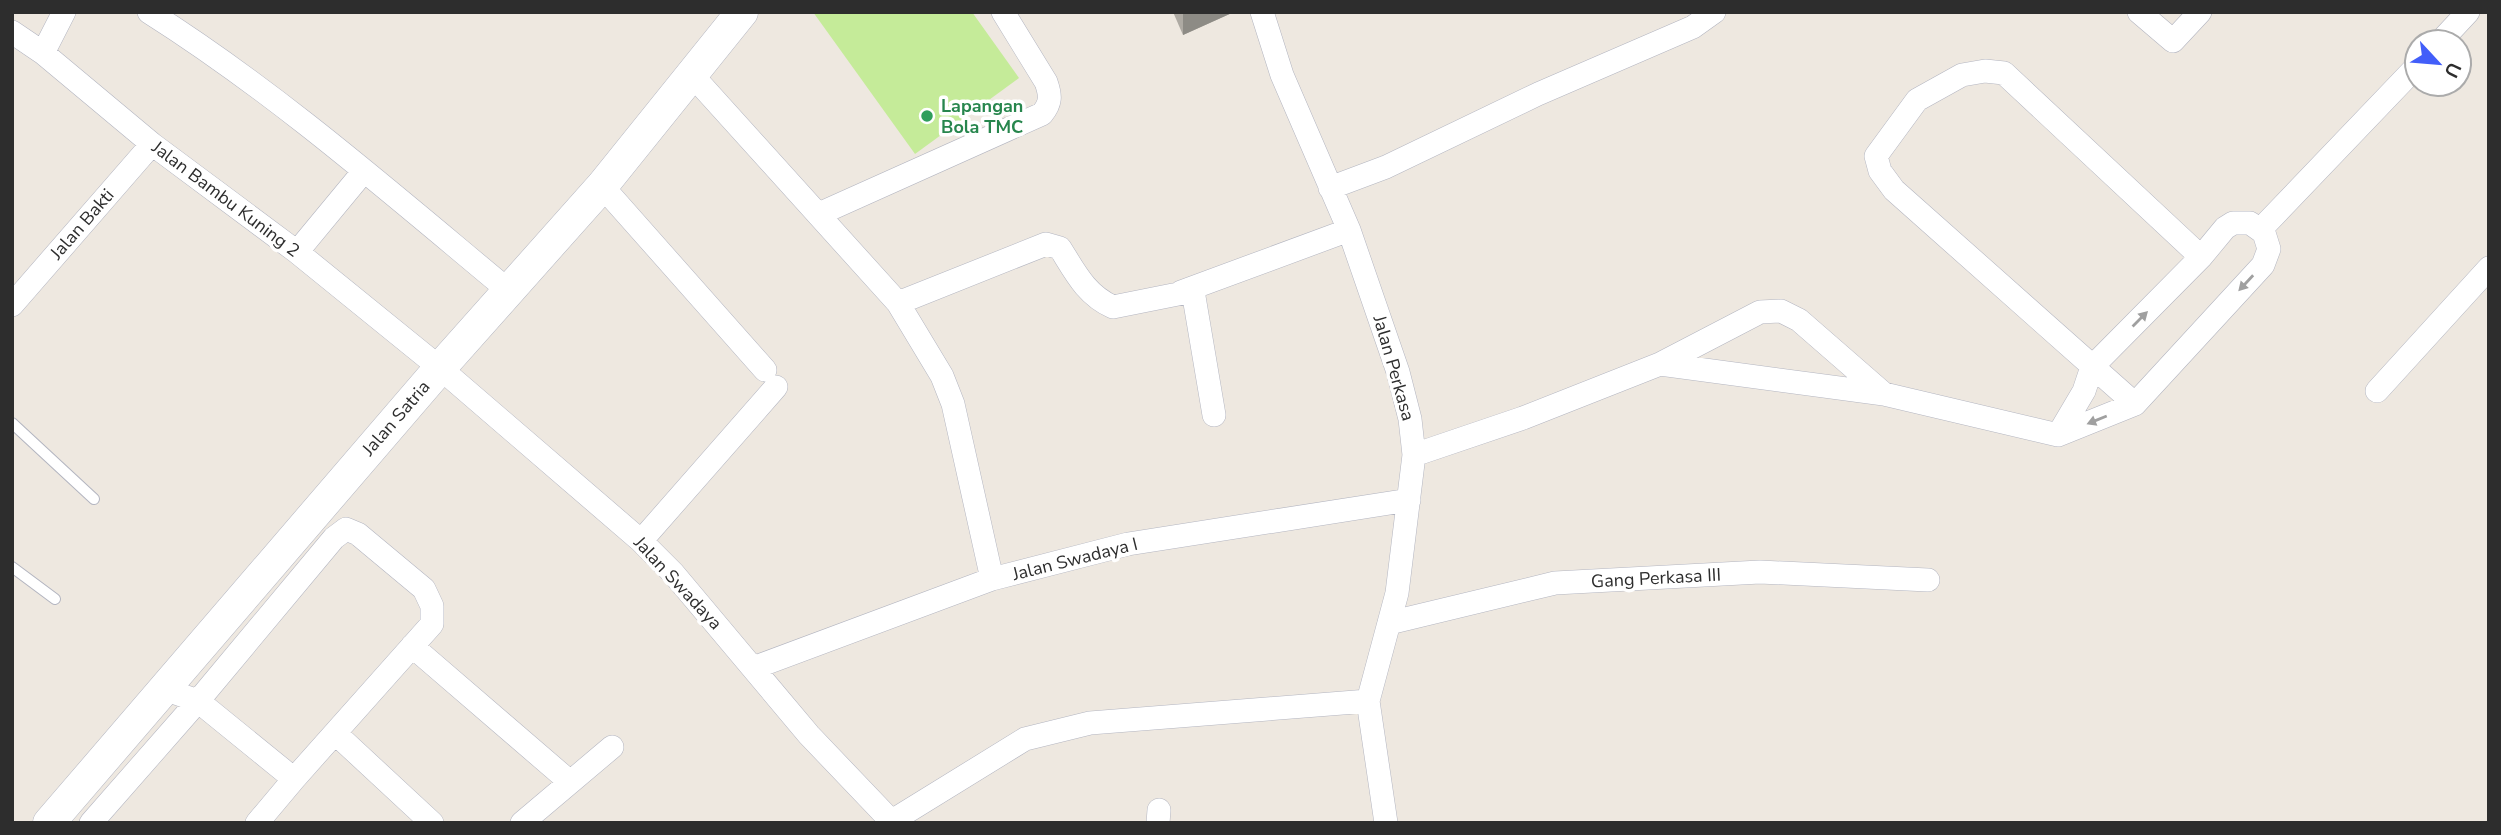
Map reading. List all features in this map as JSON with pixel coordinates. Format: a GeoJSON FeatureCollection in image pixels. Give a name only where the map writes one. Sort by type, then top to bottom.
{"type":"FeatureCollection","features":[{"type":"Feature","properties":{"kind":"street"},"geometry":{"type":"LineString","coordinates":[[43,53],[64,12]]}},
{"type":"Feature","properties":{"kind":"street"},"geometry":{"type":"LineString","coordinates":[[149,12],[205,48],[363,171],[509,291]]}},
{"type":"Feature","properties":{"kind":"street","name":"Jalan Satria"},"geometry":{"type":"LineString","coordinates":[[49,823],[440,368],[602,186],[742,12]]}},
{"type":"Feature","properties":{"kind":"street"},"geometry":{"type":"LineString","coordinates":[[819,214],[1042,114],[1049,105],[1051,95],[1046,82],[1003,12]]}},
{"type":"Feature","properties":{"kind":"street","name":"Jalan Perkasa"},"geometry":{"type":"LineString","coordinates":[[1262,12],[1282,75],[1349,230],[1398,372],[1410,419],[1414,454],[1397,593],[1368,701],[1386,823]]}},
{"type":"Feature","properties":{"kind":"street"},"geometry":{"type":"LineString","coordinates":[[1330,188],[1386,167],[1538,94],[1693,27],[1714,12]]}},
{"type":"Feature","properties":{"kind":"street"},"geometry":{"type":"LineString","coordinates":[[2139,12],[2173,41],[2200,12]]}},
{"type":"Feature","properties":{"kind":"street"},"geometry":{"type":"LineString","coordinates":[[2453,28],[2468,12]]}},
{"type":"Feature","properties":{"kind":"street","name":"Jalan Bambu Kuning 2"},"geometry":{"type":"LineString","coordinates":[[12,32],[43,53],[152,144],[297,252],[440,368]]}},
{"type":"Feature","properties":{"kind":"street"},"geometry":{"type":"LineString","coordinates":[[2135,404],[1894,190],[1880,171],[1876,156],[1917,100],[1962,75],[1985,71],[2004,73],[2201,257]]}},
{"type":"Feature","properties":{"kind":"street"},"geometry":{"type":"LineString","coordinates":[[693,76],[898,303],[943,376],[953,404],[992,579]]}},
{"type":"Feature","properties":{"kind":"street"},"geometry":{"type":"LineString","coordinates":[[2261,229],[2403,81]]}},
{"type":"Feature","properties":{"kind":"street","name":"Jalan Bakti"},"geometry":{"type":"LineString","coordinates":[[12,305],[152,144]]}},
{"type":"Feature","properties":{"kind":"street"},"geometry":{"type":"LineString","coordinates":[[297,252],[363,171]]}},
{"type":"Feature","properties":{"kind":"street"},"geometry":{"type":"LineString","coordinates":[[602,186],[771,378],[641,541]]}},
{"type":"Feature","properties":{"kind":"street"},"geometry":{"type":"LineString","coordinates":[[1660,365],[1884,394],[2059,435],[2135,404],[2263,265],[2269,249],[2261,229],[2250,223],[2233,223],[2225,228],[2201,257],[2092,367],[2084,391],[2059,435]]}},
{"type":"Feature","properties":{"kind":"street"},"geometry":{"type":"LineString","coordinates":[[1181,292],[1349,230]]}},
{"type":"Feature","properties":{"kind":"street"},"geometry":{"type":"LineString","coordinates":[[898,303],[1046,244],[1060,248],[1085,288],[1101,302],[1113,307],[1193,290],[1214,415]]}},
{"type":"Feature","properties":{"kind":"street"},"geometry":{"type":"LineString","coordinates":[[2377,391],[2489,268]]}},
{"type":"Feature","properties":{"kind":"street"},"geometry":{"type":"LineString","coordinates":[[1414,454],[1523,418],[1660,365],[1760,312],[1781,311],[1799,320],[1884,394]]}},
{"type":"Feature","properties":{"kind":"street","name":"Jalan Swadaya"},"geometry":{"type":"LineString","coordinates":[[440,368],[641,541],[673,573],[810,735],[892,822]]}},
{"type":"Feature","properties":{"kind":"street","name":"Jalan Swadaya I"},"geometry":{"type":"LineString","coordinates":[[753,668],[992,579],[1128,544],[1409,500]]}},
{"type":"Feature","properties":{"kind":"street"},"geometry":{"type":"LineString","coordinates":[[91,823],[198,701],[334,538],[346,529],[358,534],[424,589],[432,606],[432,624],[257,823]]}},
{"type":"Feature","properties":{"kind":"street","name":"Gang Perkasa III"},"geometry":{"type":"LineString","coordinates":[[1389,623],[1555,583],[1760,572],[1928,580]]}},
{"type":"Feature","properties":{"kind":"street"},"geometry":{"type":"LineString","coordinates":[[412,646],[570,782]]}},
{"type":"Feature","properties":{"kind":"street"},"geometry":{"type":"LineString","coordinates":[[164,689],[198,701],[294,779]]}},
{"type":"Feature","properties":{"kind":"street"},"geometry":{"type":"LineString","coordinates":[[892,822],[1025,739],[1090,723],[1368,701]]}},
{"type":"Feature","properties":{"kind":"street"},"geometry":{"type":"LineString","coordinates":[[335,733],[432,823]]}},
{"type":"Feature","properties":{"kind":"street"},"geometry":{"type":"LineString","coordinates":[[522,823],[612,747]]}},
{"type":"Feature","properties":{"kind":"lane"},"geometry":{"type":"LineString","coordinates":[[12,423],[94,499]]}},
{"type":"Feature","properties":{"kind":"lane"},"geometry":{"type":"LineString","coordinates":[[12,567],[55,599]]}},
{"type":"Feature","properties":{"kind":"green space","name":"Lapangan Bola TMC"},"geometry":{"type":"Polygon","coordinates":[[[813,12],[972,12],[1019,78],[915,154],[813,12]]]}},
{"type":"Feature","properties":{"kind":"place","name":"Lapangan Bola TMC"},"geometry":{"type":"Point","coordinates":[927,116]}}]}
